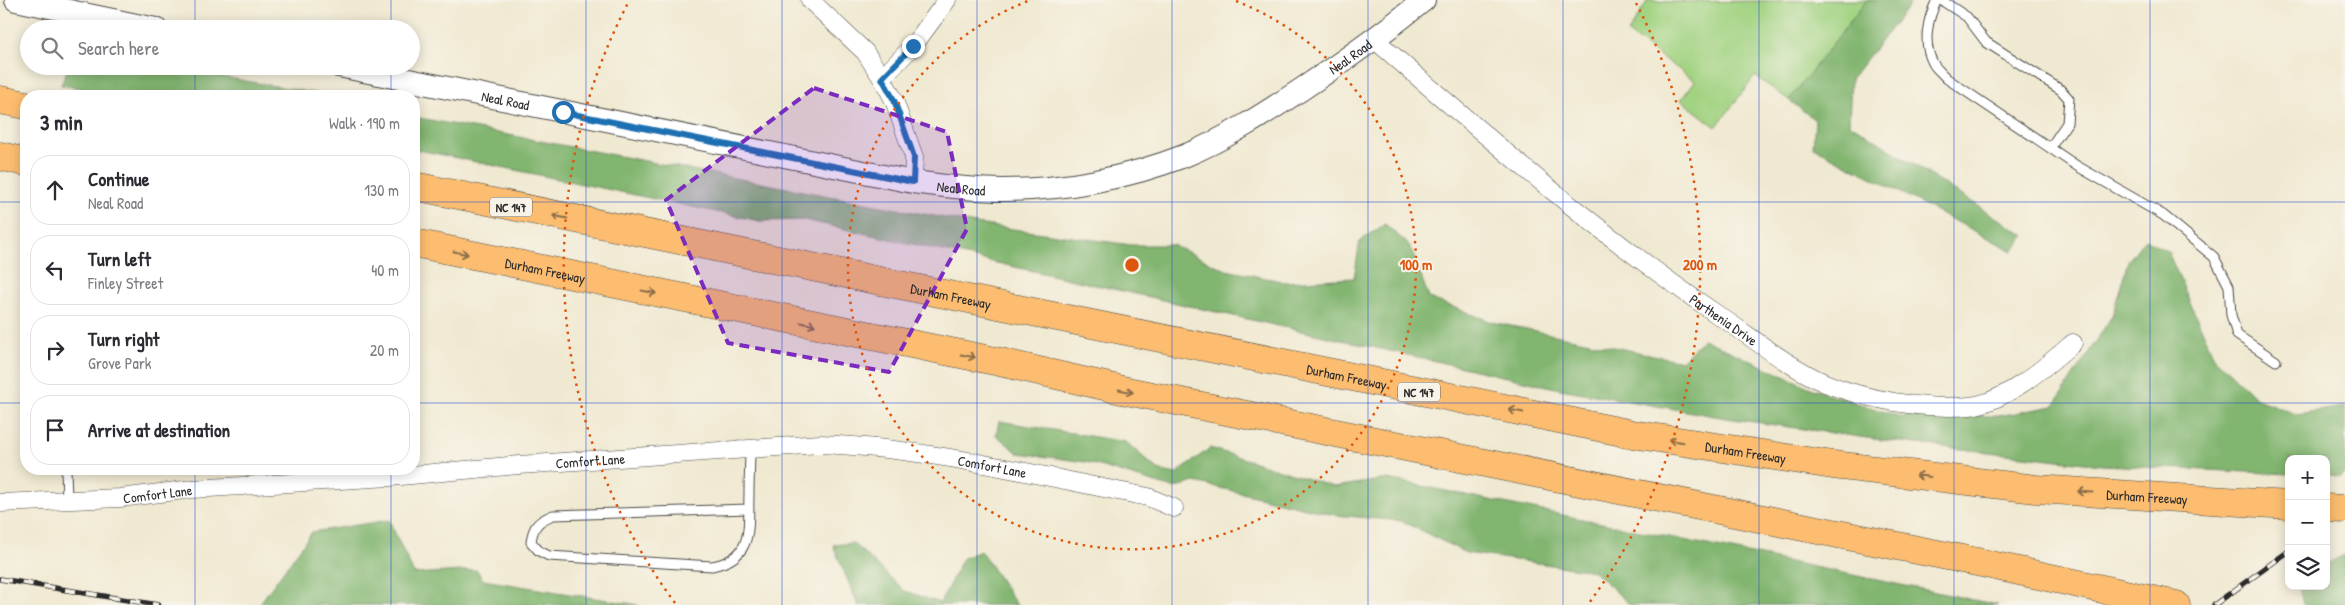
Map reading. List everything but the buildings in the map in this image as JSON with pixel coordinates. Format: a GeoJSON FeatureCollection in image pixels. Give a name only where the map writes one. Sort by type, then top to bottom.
{"type":"FeatureCollection","features":[{"type":"Feature","properties":{"kind":"highway"},"geometry":{"type":"LineString","coordinates":[[0,100],[20,104]]}},
{"type":"Feature","properties":{"kind":"highway"},"geometry":{"type":"LineString","coordinates":[[0,156],[20,161]]}},
{"type":"Feature","properties":{"kind":"highway","name":"Durham Freeway"},"geometry":{"type":"LineString","coordinates":[[420,187],[1632,434],[1833,465],[2036,489],[2285,505]]}},
{"type":"Feature","properties":{"kind":"highway","name":"Durham Freeway"},"geometry":{"type":"LineString","coordinates":[[420,244],[2176,605]]}},
{"type":"Feature","properties":{"kind":"highway"},"geometry":{"type":"LineString","coordinates":[[2330,508],[2345,508]]}},
{"type":"Feature","properties":{"kind":"street"},"geometry":{"type":"LineString","coordinates":[[16,0],[113,20]]}},
{"type":"Feature","properties":{"kind":"street"},"geometry":{"type":"LineString","coordinates":[[810,0],[865,52],[882,78],[894,100],[914,157],[913,182]]}},
{"type":"Feature","properties":{"kind":"street"},"geometry":{"type":"LineString","coordinates":[[882,78],[913,46],[947,0]]}},
{"type":"Feature","properties":{"kind":"street","name":"Neal Road"},"geometry":{"type":"LineString","coordinates":[[384,75],[913,182],[1002,190],[1036,189],[1122,175],[1159,165],[1202,147],[1256,119],[1346,60],[1424,0]]}},
{"type":"Feature","properties":{"kind":"street","name":"Parthenia Drive"},"geometry":{"type":"LineString","coordinates":[[1373,38],[1446,102],[1609,236],[1763,346],[1825,383],[1875,398],[1922,404],[1971,406],[1992,400],[2008,392],[2073,343]]}},
{"type":"Feature","properties":{"kind":"street","name":"Comfort Lane"},"geometry":{"type":"LineString","coordinates":[[420,475],[750,448],[820,444],[869,446],[949,458],[1148,497],[1174,508]]}},
{"type":"Feature","properties":{"kind":"street","name":"Comfort Lane"},"geometry":{"type":"LineString","coordinates":[[0,503],[129,497],[192,488],[415,475]]}},
{"type":"Feature","properties":{"kind":"lane"},"geometry":{"type":"LineString","coordinates":[[2050,148],[2067,123],[2069,99],[2061,90],[1986,42],[1967,17],[1939,0],[1929,15],[1928,42],[1933,63],[1946,78],[2050,148],[2077,166],[2163,215],[2214,257],[2229,286],[2230,315],[2237,335],[2276,360]]}},
{"type":"Feature","properties":{"kind":"lane"},"geometry":{"type":"LineString","coordinates":[[749,509],[553,514],[540,520],[532,530],[531,542],[539,551],[549,556],[712,566],[729,562],[741,550],[749,536],[750,448]]}},
{"type":"Feature","properties":{"kind":"lane"},"geometry":{"type":"LineString","coordinates":[[66,475],[68,501]]}},
{"type":"Feature","properties":{"kind":"highlighted area"},"geometry":{"type":"Polygon","coordinates":[[[814,88],[947,132],[967,229],[889,372],[728,343],[666,200],[814,88]]]}},
{"type":"Feature","properties":{"kind":"green space"},"geometry":{"type":"Polygon","coordinates":[[[1648,0],[1670,2],[1867,0],[1789,100],[1755,76],[1716,127],[1681,100],[1695,81],[1628,33],[1648,0]]]}},
{"type":"Feature","properties":{"kind":"green space"},"geometry":{"type":"Polygon","coordinates":[[[1867,0],[1913,0],[1851,79],[1849,123],[2025,236],[2013,251],[1813,147],[1815,120],[1789,100],[1867,0]]]}},
{"type":"Feature","properties":{"kind":"green space"},"geometry":{"type":"Polygon","coordinates":[[[65,75],[212,75],[298,90],[91,90],[61,85],[65,75]]]}},
{"type":"Feature","properties":{"kind":"green space"},"geometry":{"type":"Polygon","coordinates":[[[420,118],[976,224],[1131,245],[1173,245],[1226,270],[1286,282],[1354,278],[1360,241],[1385,224],[1410,246],[1429,298],[1492,322],[1682,361],[1703,339],[1813,389],[1898,416],[1998,416],[2054,406],[2112,316],[2128,261],[2145,239],[2168,252],[2214,357],[2257,399],[2296,414],[2345,407],[2345,473],[2341,477],[2330,476],[2330,455],[2285,455],[2285,474],[2102,465],[1874,439],[1726,418],[1560,389],[805,220],[760,221],[420,150],[420,118]]]}},
{"type":"Feature","properties":{"kind":"green space"},"geometry":{"type":"Polygon","coordinates":[[[999,421],[1126,442],[1158,470],[1176,474],[1210,448],[1334,487],[1388,479],[1998,605],[1630,605],[1594,571],[1466,553],[1402,521],[1335,515],[1195,482],[1173,488],[1086,462],[1018,453],[996,435],[999,421]]]}},
{"type":"Feature","properties":{"kind":"green space"},"geometry":{"type":"Polygon","coordinates":[[[389,520],[414,574],[477,570],[483,580],[638,605],[276,605],[261,602],[312,532],[389,520]]]}},
{"type":"Feature","properties":{"kind":"green space"},"geometry":{"type":"Polygon","coordinates":[[[853,543],[905,591],[940,603],[963,558],[981,551],[1017,605],[858,605],[833,545],[853,543]]]}},
{"type":"Feature","properties":{"kind":"green space"},"geometry":{"type":"Polygon","coordinates":[[[2345,555],[2345,605],[2303,605],[2300,590],[2330,590],[2330,562],[2345,555]]]}},
{"type":"Feature","properties":{"kind":"railway"},"geometry":{"type":"LineString","coordinates":[[2330,518],[2345,505]]}},
{"type":"Feature","properties":{"kind":"railway"},"geometry":{"type":"LineString","coordinates":[[2214,605],[2285,554]]}},
{"type":"Feature","properties":{"kind":"railway"},"geometry":{"type":"LineString","coordinates":[[0,579],[158,605]]}},
{"type":"Feature","properties":{"kind":"route"},"geometry":{"type":"LineString","coordinates":[[563,112],[913,182],[914,157],[894,100],[882,78],[913,46]]}}]}
